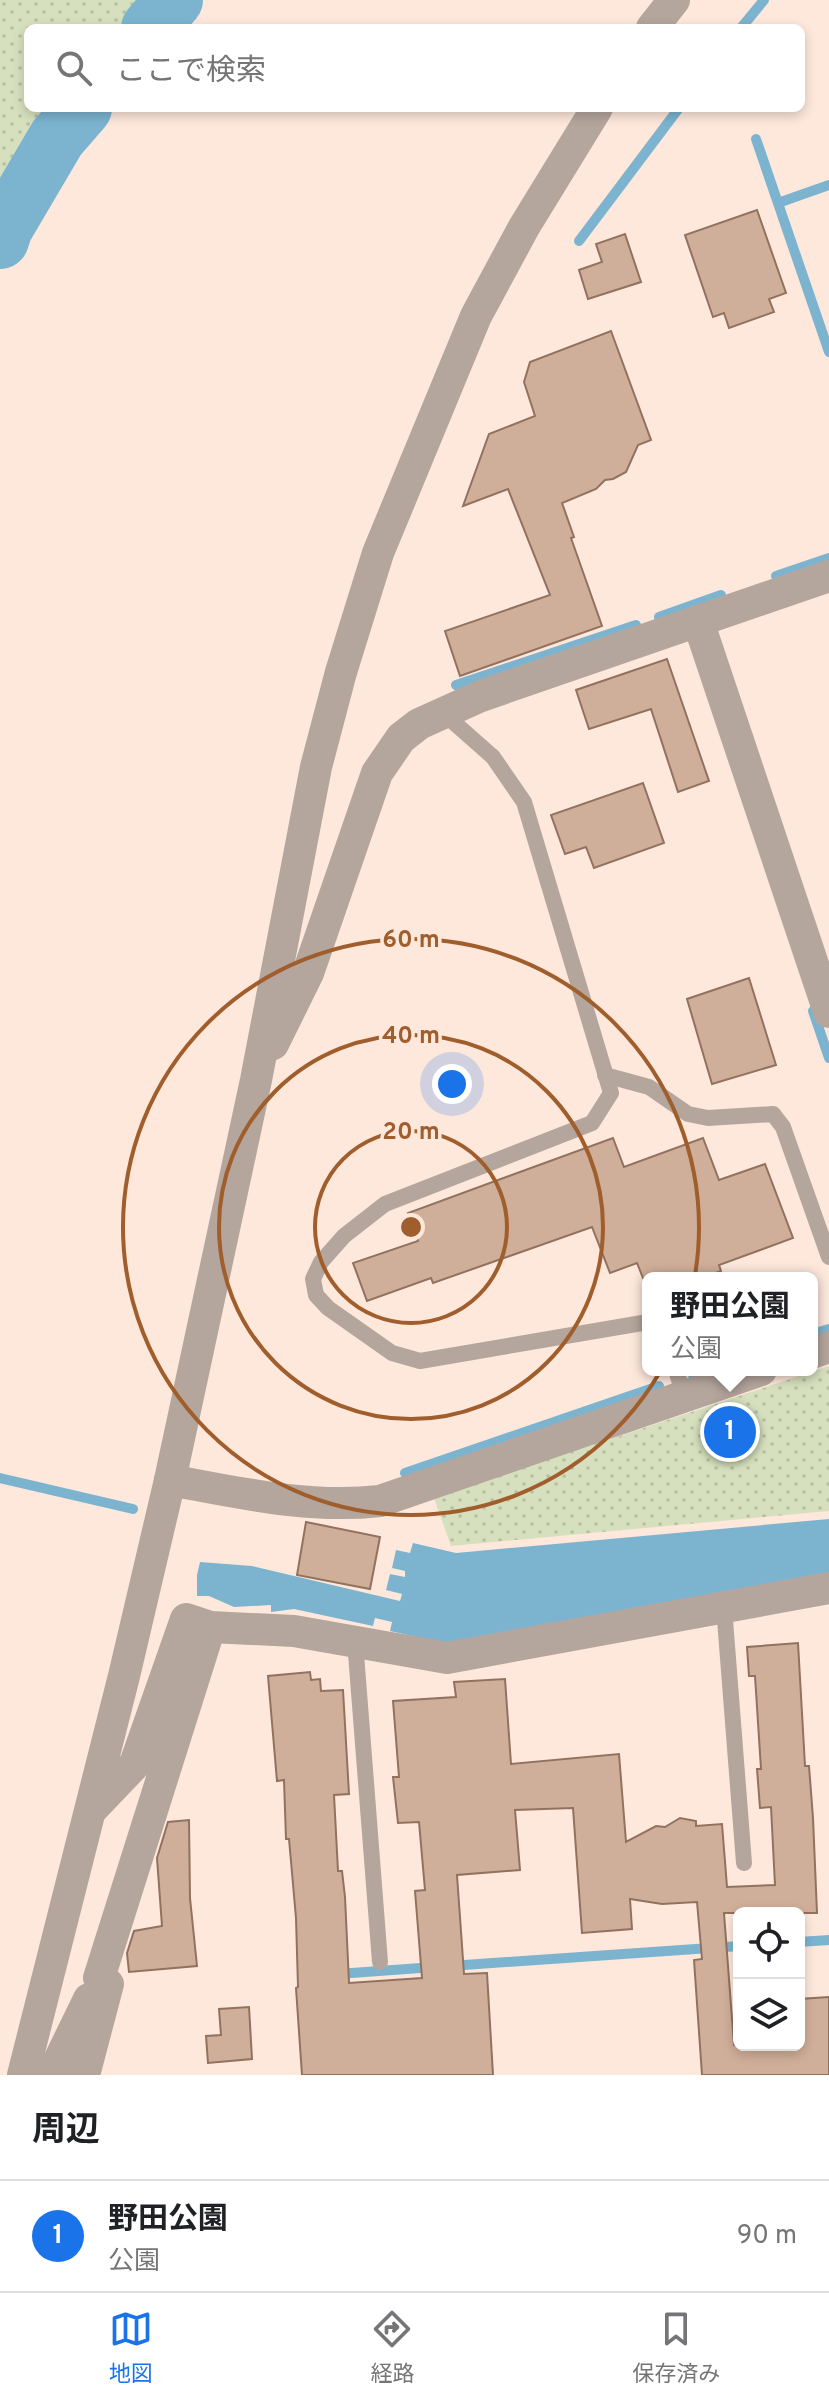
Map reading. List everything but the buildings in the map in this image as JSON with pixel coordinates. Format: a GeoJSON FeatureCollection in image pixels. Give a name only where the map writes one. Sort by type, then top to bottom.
{"type":"FeatureCollection","features":[{"type":"Feature","properties":{"kind":"street"},"geometry":{"type":"LineString","coordinates":[[655,24],[674,0]]}},
{"type":"Feature","properties":{"kind":"street"},"geometry":{"type":"LineString","coordinates":[[23,2075],[170,1480],[256,1080],[316,767],[341,672],[378,553],[476,316],[524,227],[595,112]]}},
{"type":"Feature","properties":{"kind":"street"},"geometry":{"type":"LineString","coordinates":[[256,1080],[308,973],[377,773],[401,738],[442,712],[829,576]]}},
{"type":"Feature","properties":{"kind":"street"},"geometry":{"type":"LineString","coordinates":[[698,621],[829,1012]]}},
{"type":"Feature","properties":{"kind":"street"},"geometry":{"type":"LineString","coordinates":[[170,1480],[269,1499],[331,1504],[380,1501],[680,1383],[724,1376]]}},
{"type":"Feature","properties":{"kind":"street"},"geometry":{"type":"LineString","coordinates":[[90,1811],[135,1764],[186,1619],[210,1627],[294,1631],[447,1658],[829,1588]]}},
{"type":"Feature","properties":{"kind":"street"},"geometry":{"type":"LineString","coordinates":[[52,2075],[99,1978],[210,1627]]}},
{"type":"Feature","properties":{"kind":"street"},"geometry":{"type":"LineString","coordinates":[[84,2075],[108,1984],[99,1978]]}},
{"type":"Feature","properties":{"kind":"lane"},"geometry":{"type":"LineString","coordinates":[[442,712],[493,757],[524,802],[611,1093],[592,1123],[385,1204],[344,1236],[321,1262],[313,1279],[316,1295],[328,1308],[392,1353],[420,1361],[642,1323]]}},
{"type":"Feature","properties":{"kind":"lane"},"geometry":{"type":"LineString","coordinates":[[605,1075],[649,1087],[688,1114],[708,1118],[773,1114],[783,1127],[829,1257]]}},
{"type":"Feature","properties":{"kind":"lane"},"geometry":{"type":"LineString","coordinates":[[724,1607],[744,1863]]}},
{"type":"Feature","properties":{"kind":"lane"},"geometry":{"type":"LineString","coordinates":[[355,1641],[380,1962]]}},
{"type":"Feature","properties":{"kind":"green space"},"geometry":{"type":"Polygon","coordinates":[[[0,0],[159,0],[141,24],[24,24],[24,112],[76,112],[0,214],[0,0]]]}},
{"type":"Feature","properties":{"kind":"green space"},"geometry":{"type":"Polygon","coordinates":[[[829,1366],[829,1511],[451,1546],[434,1498],[799,1376],[818,1376],[818,1370],[829,1366]]]}},
{"type":"Feature","properties":{"kind":"water"},"geometry":{"type":"Polygon","coordinates":[[[829,1519],[829,1575],[452,1645],[390,1631],[392,1622],[375,1618],[373,1626],[294,1609],[271,1612],[271,1605],[234,1607],[209,1596],[197,1596],[200,1562],[252,1566],[400,1601],[402,1594],[386,1590],[390,1574],[405,1577],[405,1571],[392,1568],[396,1550],[410,1553],[413,1543],[456,1553],[829,1519]]]}},
{"type":"Feature","properties":{"kind":"waterway"},"geometry":{"type":"LineString","coordinates":[[153,24],[174,0]]}},
{"type":"Feature","properties":{"kind":"waterway"},"geometry":{"type":"LineString","coordinates":[[744,24],[764,0]]}},
{"type":"Feature","properties":{"kind":"waterway"},"geometry":{"type":"LineString","coordinates":[[0,240],[57,138],[80,112]]}},
{"type":"Feature","properties":{"kind":"waterway"},"geometry":{"type":"LineString","coordinates":[[579,241],[676,112]]}},
{"type":"Feature","properties":{"kind":"waterway"},"geometry":{"type":"LineString","coordinates":[[756,139],[829,352]]}},
{"type":"Feature","properties":{"kind":"waterway"},"geometry":{"type":"LineString","coordinates":[[778,203],[829,185]]}},
{"type":"Feature","properties":{"kind":"waterway"},"geometry":{"type":"LineString","coordinates":[[776,576],[829,558]]}},
{"type":"Feature","properties":{"kind":"waterway"},"geometry":{"type":"LineString","coordinates":[[659,617],[721,595]]}},
{"type":"Feature","properties":{"kind":"waterway"},"geometry":{"type":"LineString","coordinates":[[456,685],[636,625]]}},
{"type":"Feature","properties":{"kind":"waterway"},"geometry":{"type":"LineString","coordinates":[[813,1011],[829,1058]]}},
{"type":"Feature","properties":{"kind":"waterway"},"geometry":{"type":"LineString","coordinates":[[818,1332],[829,1329]]}},
{"type":"Feature","properties":{"kind":"waterway"},"geometry":{"type":"LineString","coordinates":[[405,1473],[659,1386]]}},
{"type":"Feature","properties":{"kind":"waterway"},"geometry":{"type":"LineString","coordinates":[[0,1478],[133,1509]]}},
{"type":"Feature","properties":{"kind":"waterway"},"geometry":{"type":"LineString","coordinates":[[805,1942],[829,1940]]}},
{"type":"Feature","properties":{"kind":"waterway"},"geometry":{"type":"LineString","coordinates":[[450,1966],[733,1946]]}},
{"type":"Feature","properties":{"kind":"waterway"},"geometry":{"type":"LineString","coordinates":[[338,1974],[434,1967]]}},
{"type":"Feature","properties":{"kind":"place","name":"野田公園"},"geometry":{"type":"Point","coordinates":[730,1432]}}]}
